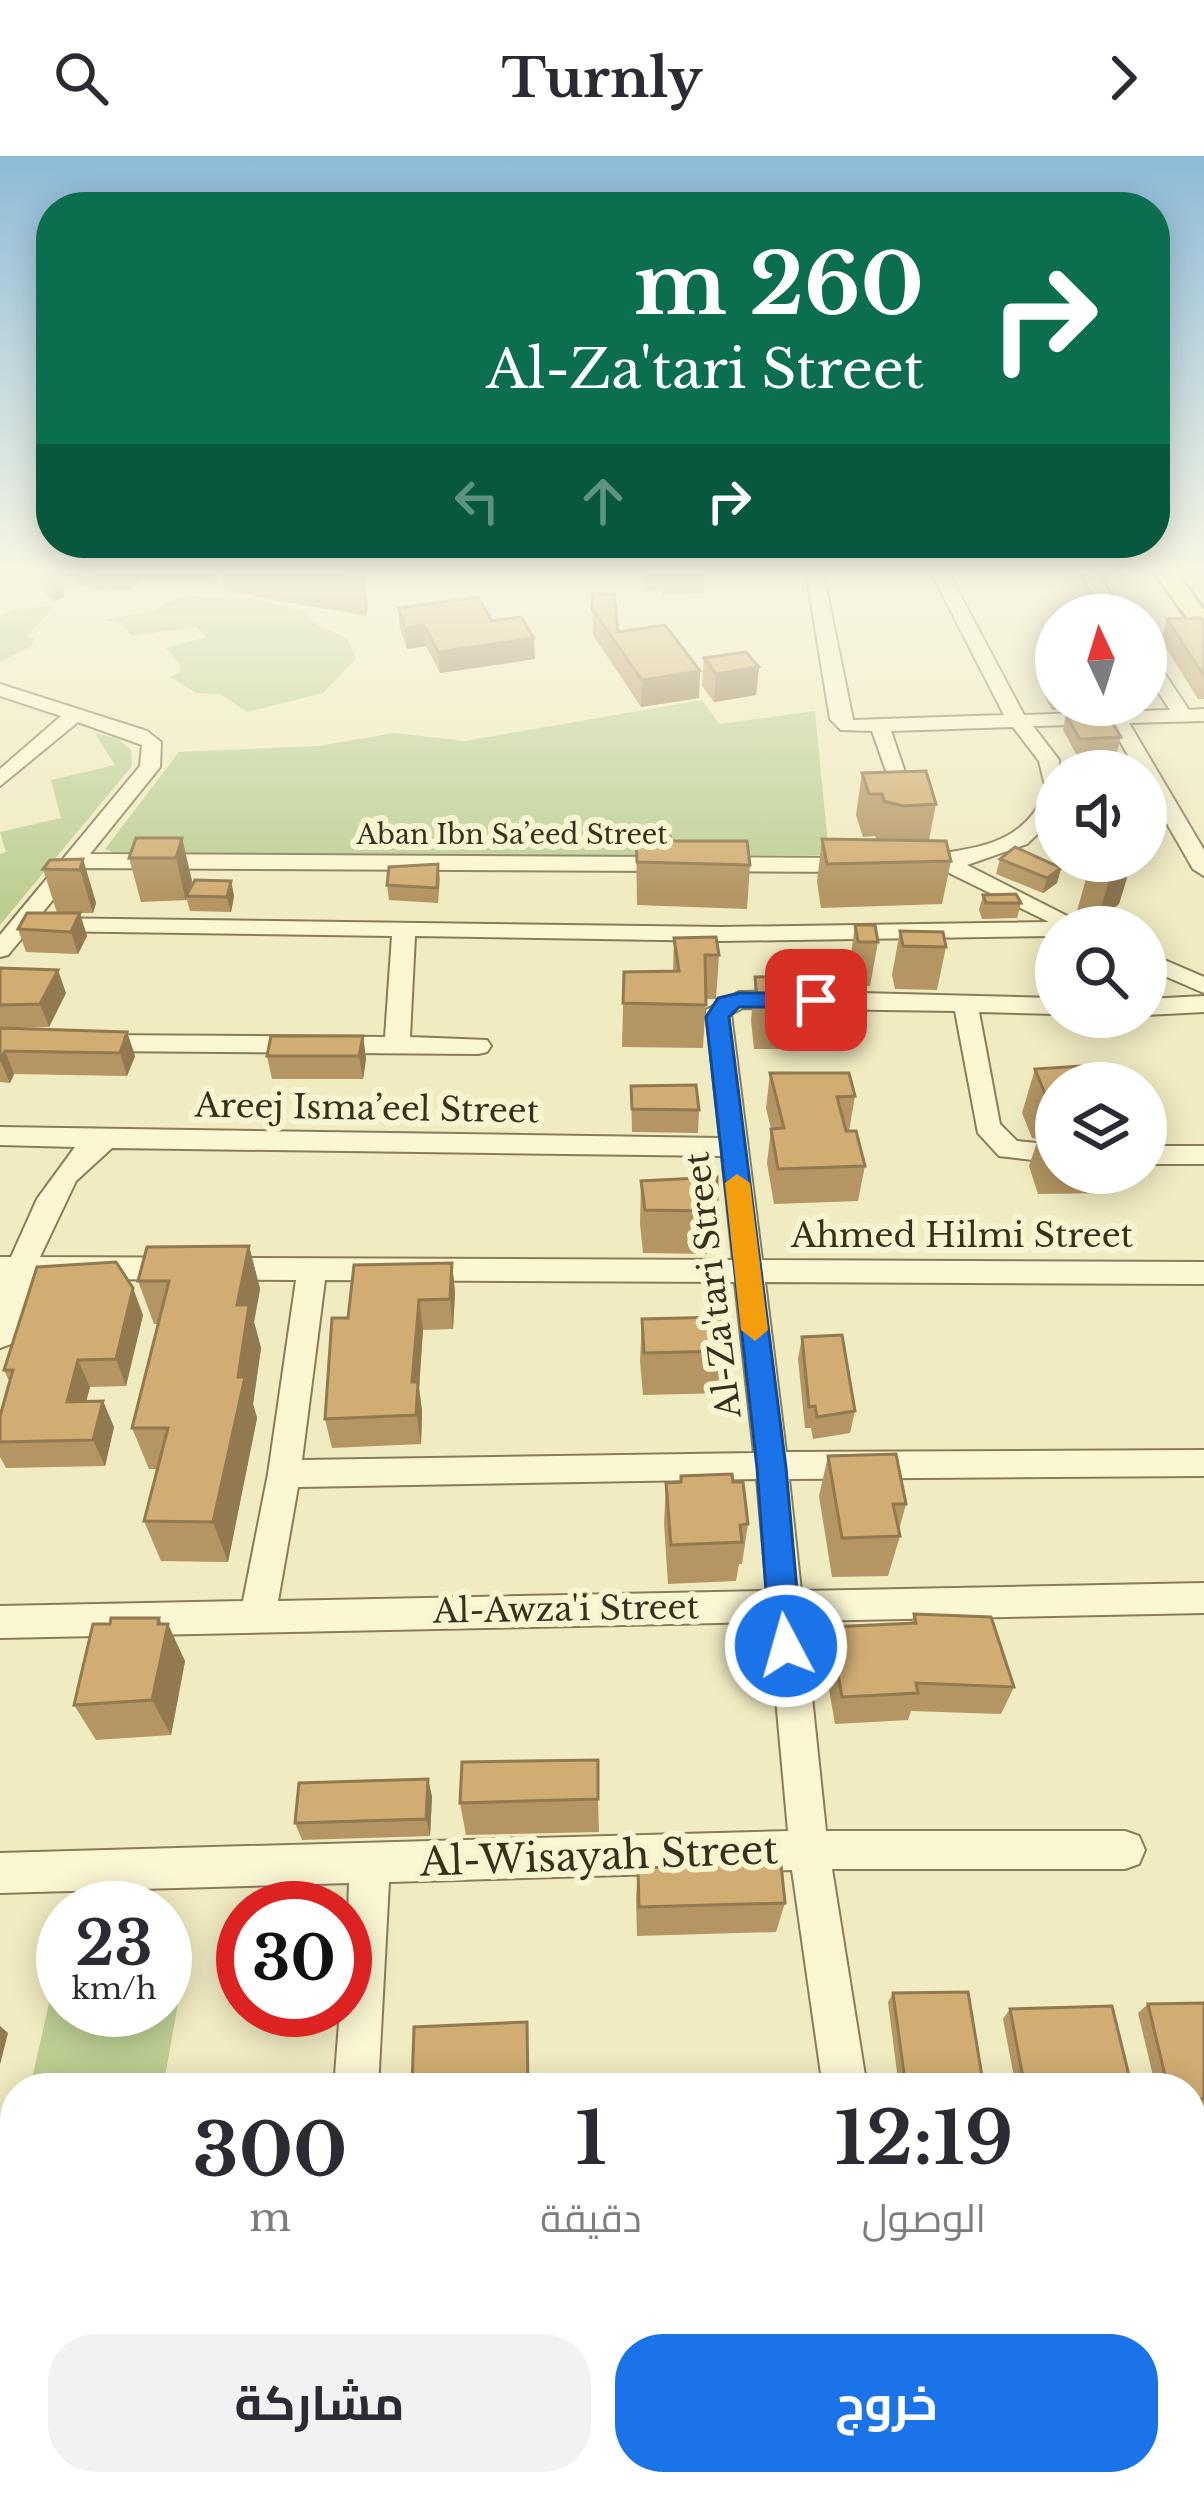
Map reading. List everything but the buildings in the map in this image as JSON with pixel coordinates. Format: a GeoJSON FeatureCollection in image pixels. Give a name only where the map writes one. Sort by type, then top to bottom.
{"type":"FeatureCollection","features":[{"type":"Feature","properties":{"kind":"street"},"geometry":{"type":"LineString","coordinates":[[833,681],[840,719],[848,726],[1035,721]]}},
{"type":"Feature","properties":{"kind":"street"},"geometry":{"type":"LineString","coordinates":[[994,681],[1042,750]]}},
{"type":"Feature","properties":{"kind":"street"},"geometry":{"type":"LineString","coordinates":[[1167,684],[1194,715]]}},
{"type":"Feature","properties":{"kind":"street"},"geometry":{"type":"LineString","coordinates":[[0,690],[140,735],[151,742],[154,754],[150,766],[0,950]]}},
{"type":"Feature","properties":{"kind":"street"},"geometry":{"type":"LineString","coordinates":[[2,776],[74,716]]}},
{"type":"Feature","properties":{"kind":"street"},"geometry":{"type":"LineString","coordinates":[[880,726],[896,778]]}},
{"type":"Feature","properties":{"kind":"street"},"geometry":{"type":"LineString","coordinates":[[1121,726],[1204,869]]}},
{"type":"Feature","properties":{"kind":"street"},"geometry":{"type":"LineString","coordinates":[[950,864],[1035,828]]}},
{"type":"Feature","properties":{"kind":"street","name":"Aban Ibn Sa’eed Street"},"geometry":{"type":"LineString","coordinates":[[74,861],[950,864]]}},
{"type":"Feature","properties":{"kind":"street"},"geometry":{"type":"LineString","coordinates":[[950,864],[1035,907]]}},
{"type":"Feature","properties":{"kind":"street"},"geometry":{"type":"LineString","coordinates":[[22,924],[722,934],[1035,929]]}},
{"type":"Feature","properties":{"kind":"street"},"geometry":{"type":"LineString","coordinates":[[397,1044],[404,930]]}},
{"type":"Feature","properties":{"kind":"street"},"geometry":{"type":"LineString","coordinates":[[1167,969],[1204,986]]}},
{"type":"Feature","properties":{"kind":"street","name":"Al-Za'tari Street"},"geometry":{"type":"LineString","coordinates":[[843,2073],[809,1850],[772,1468],[718,1010],[726,1003],[781,999],[1035,1006]]}},
{"type":"Feature","properties":{"kind":"street"},"geometry":{"type":"LineString","coordinates":[[1167,1006],[1204,1004]]}},
{"type":"Feature","properties":{"kind":"street"},"geometry":{"type":"LineString","coordinates":[[966,1005],[983,1114],[994,1137],[1019,1152],[1035,1153]]}},
{"type":"Feature","properties":{"kind":"street"},"geometry":{"type":"LineString","coordinates":[[67,1042],[478,1046]]}},
{"type":"Feature","properties":{"kind":"street","name":"Areej Isma’eel Street"},"geometry":{"type":"LineString","coordinates":[[0,1136],[733,1147]]}},
{"type":"Feature","properties":{"kind":"street"},"geometry":{"type":"LineString","coordinates":[[0,1336],[11,1269],[71,1164],[104,1141]]}},
{"type":"Feature","properties":{"kind":"street"},"geometry":{"type":"LineString","coordinates":[[1167,1155],[1204,1155]]}},
{"type":"Feature","properties":{"kind":"street","name":"Ahmed Hilmi Street"},"geometry":{"type":"LineString","coordinates":[[11,1269],[1204,1273]]}},
{"type":"Feature","properties":{"kind":"street"},"geometry":{"type":"LineString","coordinates":[[258,1614],[284,1474],[312,1270]]}},
{"type":"Feature","properties":{"kind":"street"},"geometry":{"type":"LineString","coordinates":[[284,1474],[1204,1463]]}},
{"type":"Feature","properties":{"kind":"street","name":"Al-Awza'i Street"},"geometry":{"type":"LineString","coordinates":[[0,1622],[1204,1598]]}},
{"type":"Feature","properties":{"kind":"street","name":"Al-Wisayah Street"},"geometry":{"type":"LineString","coordinates":[[0,1874],[809,1850],[1125,1850]]}},
{"type":"Feature","properties":{"kind":"street"},"geometry":{"type":"LineString","coordinates":[[357,2073],[370,1863]]}},
{"type":"Feature","properties":{"kind":"green space"},"geometry":{"type":"Polygon","coordinates":[[[177,681],[334,681],[323,693],[247,712],[222,695],[197,693],[177,681]]]}},
{"type":"Feature","properties":{"kind":"green space"},"geometry":{"type":"Polygon","coordinates":[[[702,700],[719,724],[815,711],[829,855],[119,855],[105,849],[179,752],[319,746],[394,733],[465,741],[702,700]]]}},
{"type":"Feature","properties":{"kind":"green space"},"geometry":{"type":"Polygon","coordinates":[[[95,733],[118,739],[131,750],[132,766],[0,925],[0,854],[6,852],[0,832],[61,818],[51,780],[115,765],[95,733]]]}},
{"type":"Feature","properties":{"kind":"green space"},"geometry":{"type":"Polygon","coordinates":[[[41,2037],[172,2037],[166,2073],[33,2073],[41,2037]]]}},
{"type":"Feature","properties":{"kind":"slow traffic"},"geometry":{"type":"LineString","coordinates":[[737,1183],[755,1330]]}},
{"type":"Feature","properties":{"kind":"route"},"geometry":{"type":"LineString","coordinates":[[786,1646],[772,1468],[718,1010],[739,1000],[816,1000]]}}]}
